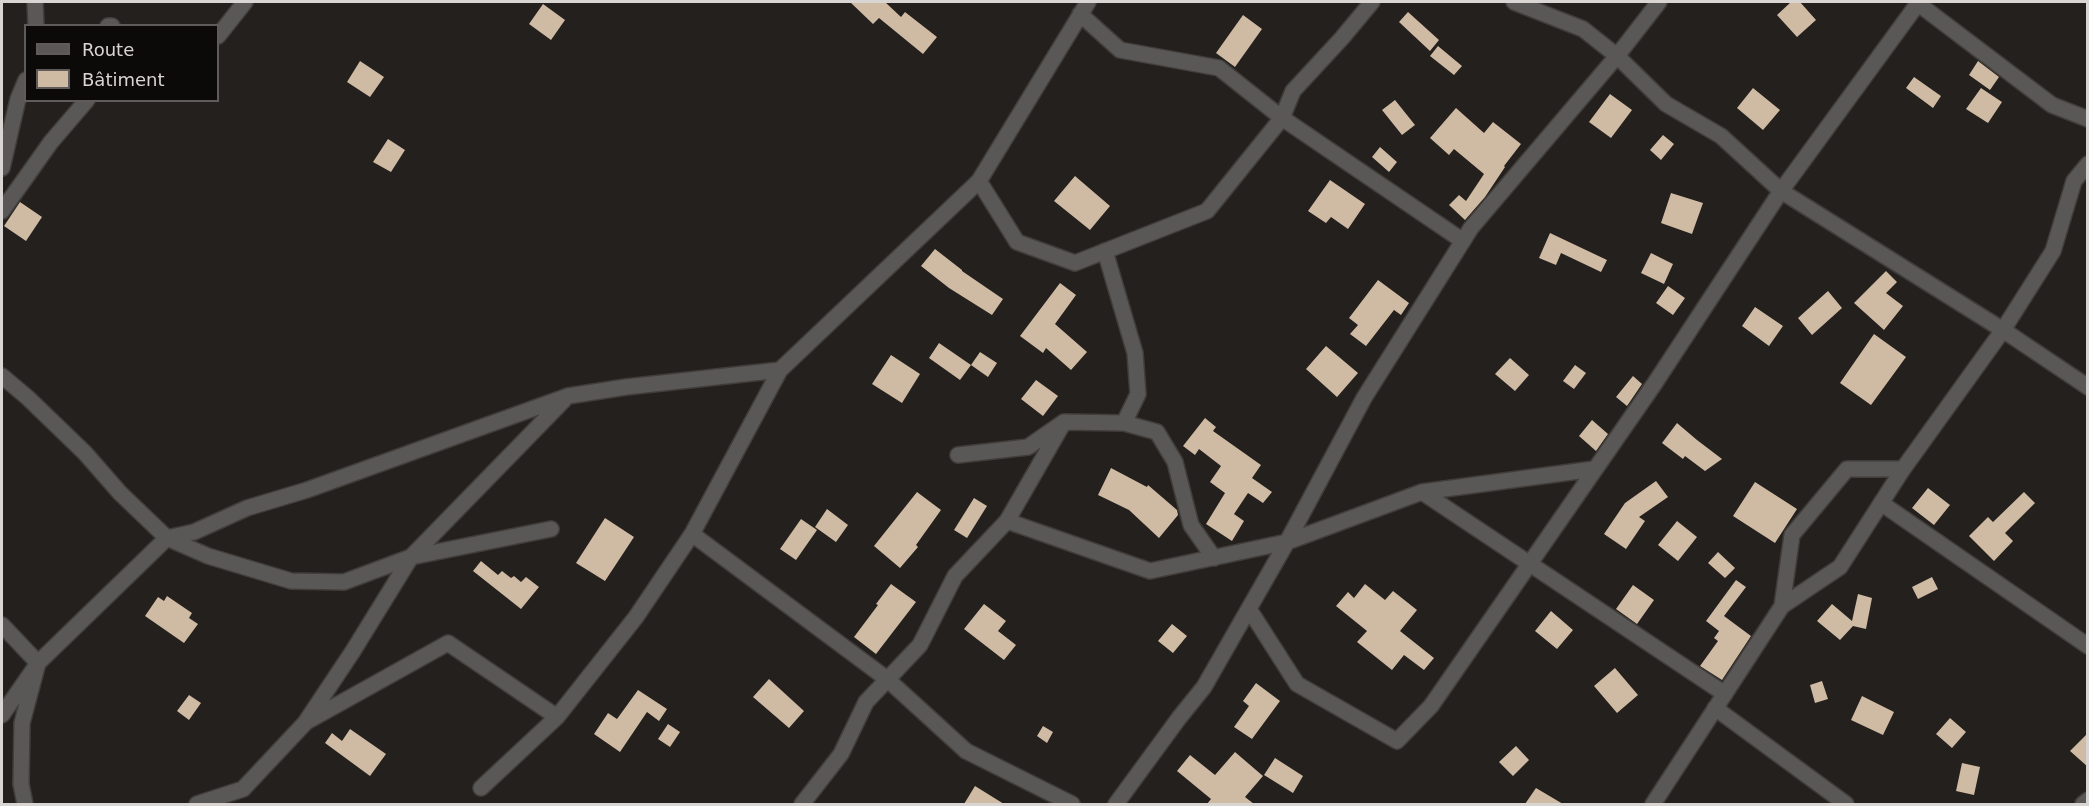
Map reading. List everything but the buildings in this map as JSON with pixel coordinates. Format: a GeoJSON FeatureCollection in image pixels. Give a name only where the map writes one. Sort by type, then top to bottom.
{"type":"FeatureCollection","features":[{"type":"Feature","properties":{"kind":"street"},"geometry":{"type":"LineString","coordinates":[[35,2],[36,24]]}},
{"type":"Feature","properties":{"kind":"street"},"geometry":{"type":"LineString","coordinates":[[219,35],[245,2]]}},
{"type":"Feature","properties":{"kind":"street"},"geometry":{"type":"LineString","coordinates":[[979,181],[1017,242],[1076,263],[1207,211],[1282,118],[1293,91],[1372,2]]}},
{"type":"Feature","properties":{"kind":"street"},"geometry":{"type":"LineString","coordinates":[[1514,2],[1583,29],[1617,56],[1666,104],[1721,136],[1781,190],[2003,330],[2088,387]]}},
{"type":"Feature","properties":{"kind":"street"},"geometry":{"type":"LineString","coordinates":[[1116,804],[1204,687],[1287,542],[1364,398],[1471,228],[1617,56],[1659,2]]}},
{"type":"Feature","properties":{"kind":"street"},"geometry":{"type":"LineString","coordinates":[[1249,609],[1297,684],[1397,741],[1431,706],[1655,383],[1781,190],[1918,2],[2052,105],[2088,119]]}},
{"type":"Feature","properties":{"kind":"street"},"geometry":{"type":"LineString","coordinates":[[481,788],[557,717],[636,617],[692,534],[780,370],[979,181],[1084,8],[1120,50],[1220,68],[1282,118],[1463,241]]}},
{"type":"Feature","properties":{"kind":"street"},"geometry":{"type":"LineString","coordinates":[[2,168],[18,99],[24,85]]}},
{"type":"Feature","properties":{"kind":"street"},"geometry":{"type":"LineString","coordinates":[[2,211],[51,142],[85,102]]}},
{"type":"Feature","properties":{"kind":"street"},"geometry":{"type":"LineString","coordinates":[[1653,804],[1782,606],[1840,567],[1903,470],[2003,330],[2053,251],[2074,181],[2088,164]]}},
{"type":"Feature","properties":{"kind":"street"},"geometry":{"type":"LineString","coordinates":[[1105,251],[1136,353],[1138,394],[1124,423]]}},
{"type":"Feature","properties":{"kind":"street"},"geometry":{"type":"LineString","coordinates":[[2,716],[39,663],[167,538],[194,532],[247,508],[307,490],[568,396],[626,387],[780,370]]}},
{"type":"Feature","properties":{"kind":"street"},"geometry":{"type":"LineString","coordinates":[[2,376],[69,437],[120,493],[167,538],[208,555],[291,580],[344,582],[411,557],[551,529]]}},
{"type":"Feature","properties":{"kind":"street"},"geometry":{"type":"LineString","coordinates":[[196,804],[243,789],[305,723],[411,557],[568,396]]}},
{"type":"Feature","properties":{"kind":"street"},"geometry":{"type":"LineString","coordinates":[[958,455],[1028,447],[1064,422],[1124,423],[1157,432],[1175,462],[1191,525],[1214,558]]}},
{"type":"Feature","properties":{"kind":"street"},"geometry":{"type":"LineString","coordinates":[[802,804],[842,754],[866,702],[920,645],[955,576],[1007,521],[1064,422]]}},
{"type":"Feature","properties":{"kind":"street"},"geometry":{"type":"LineString","coordinates":[[1007,521],[1150,571],[1287,542],[1422,492],[1594,469]]}},
{"type":"Feature","properties":{"kind":"street"},"geometry":{"type":"LineString","coordinates":[[1782,606],[1792,535],[1847,469],[1903,470]]}},
{"type":"Feature","properties":{"kind":"street"},"geometry":{"type":"LineString","coordinates":[[1422,492],[1725,694]]}},
{"type":"Feature","properties":{"kind":"street"},"geometry":{"type":"LineString","coordinates":[[1881,504],[2088,646]]}},
{"type":"Feature","properties":{"kind":"street"},"geometry":{"type":"LineString","coordinates":[[692,534],[887,679],[966,751],[1072,804]]}},
{"type":"Feature","properties":{"kind":"street"},"geometry":{"type":"LineString","coordinates":[[2,625],[39,663]]}},
{"type":"Feature","properties":{"kind":"street"},"geometry":{"type":"LineString","coordinates":[[305,723],[448,643],[557,717]]}},
{"type":"Feature","properties":{"kind":"street"},"geometry":{"type":"LineString","coordinates":[[25,804],[21,784],[22,723],[39,663]]}},
{"type":"Feature","properties":{"kind":"street"},"geometry":{"type":"LineString","coordinates":[[1715,708],[1845,804]]}},
{"type":"Feature","properties":{"kind":"street"},"geometry":{"type":"LineString","coordinates":[[2083,804],[2088,800]]}}]}
